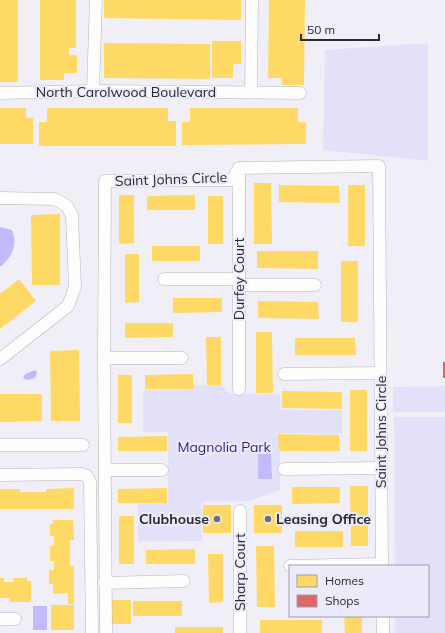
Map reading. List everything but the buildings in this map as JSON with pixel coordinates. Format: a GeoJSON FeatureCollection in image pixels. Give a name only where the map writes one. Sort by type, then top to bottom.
{"type":"FeatureCollection","features":[{"type":"Feature","properties":{"kind":"street"},"geometry":{"type":"LineString","coordinates":[[93,91],[96,0]]}},
{"type":"Feature","properties":{"kind":"street"},"geometry":{"type":"LineString","coordinates":[[252,0],[252,92]]}},
{"type":"Feature","properties":{"kind":"street","name":"North Carolwood Boulevard"},"geometry":{"type":"LineString","coordinates":[[0,93],[93,91],[300,93]]}},
{"type":"Feature","properties":{"kind":"street","name":"Saint Johns Circle"},"geometry":{"type":"LineString","coordinates":[[106,633],[104,583],[105,181],[232,180],[239,168],[379,166],[382,565]]}},
{"type":"Feature","properties":{"kind":"street","name":"Durfey Court"},"geometry":{"type":"LineString","coordinates":[[239,168],[239,389]]}},
{"type":"Feature","properties":{"kind":"street"},"geometry":{"type":"LineString","coordinates":[[0,198],[55,199],[67,206],[72,216],[75,287],[68,306],[0,358]]}},
{"type":"Feature","properties":{"kind":"street"},"geometry":{"type":"LineString","coordinates":[[164,279],[315,286]]}},
{"type":"Feature","properties":{"kind":"street"},"geometry":{"type":"LineString","coordinates":[[104,358],[182,358]]}},
{"type":"Feature","properties":{"kind":"street"},"geometry":{"type":"LineString","coordinates":[[284,374],[380,373]]}},
{"type":"Feature","properties":{"kind":"street"},"geometry":{"type":"LineString","coordinates":[[0,445],[83,445]]}},
{"type":"Feature","properties":{"kind":"street"},"geometry":{"type":"LineString","coordinates":[[284,469],[381,468]]}},
{"type":"Feature","properties":{"kind":"street"},"geometry":{"type":"LineString","coordinates":[[105,470],[162,470]]}},
{"type":"Feature","properties":{"kind":"street"},"geometry":{"type":"LineString","coordinates":[[0,475],[82,474],[87,476],[90,482],[92,633]]}},
{"type":"Feature","properties":{"kind":"street","name":"Sharp Court"},"geometry":{"type":"LineString","coordinates":[[240,511],[240,633]]}},
{"type":"Feature","properties":{"kind":"street"},"geometry":{"type":"LineString","coordinates":[[104,583],[184,581]]}},
{"type":"Feature","properties":{"kind":"street"},"geometry":{"type":"LineString","coordinates":[[383,617],[383,633]]}},
{"type":"Feature","properties":{"kind":"street"},"geometry":{"type":"LineString","coordinates":[[0,619],[15,619]]}},
{"type":"Feature","properties":{"kind":"green space"},"geometry":{"type":"Polygon","coordinates":[[[428,43],[428,161],[323,150],[325,50],[428,43]]]}},
{"type":"Feature","properties":{"kind":"green space","name":"Magnolia Park"},"geometry":{"type":"Polygon","coordinates":[[[194,385],[221,385],[231,394],[280,394],[281,410],[342,410],[342,434],[280,433],[280,490],[248,501],[202,502],[202,541],[138,542],[138,504],[168,503],[168,432],[143,432],[143,390],[194,389],[194,385]]]}},
{"type":"Feature","properties":{"kind":"green space"},"geometry":{"type":"Polygon","coordinates":[[[445,386],[445,412],[393,412],[393,387],[445,386]]]}},
{"type":"Feature","properties":{"kind":"green space"},"geometry":{"type":"Polygon","coordinates":[[[394,417],[445,417],[445,633],[395,633],[395,617],[429,617],[429,565],[395,565],[394,417]]]}},
{"type":"Feature","properties":{"kind":"shaded area"},"geometry":{"type":"Polygon","coordinates":[[[0,227],[12,230],[14,235],[14,246],[11,255],[0,267],[0,227]]]}},
{"type":"Feature","properties":{"kind":"shaded area"},"geometry":{"type":"Polygon","coordinates":[[[35,370],[37,373],[35,378],[27,380],[23,378],[25,374],[35,370]]]}},
{"type":"Feature","properties":{"kind":"shaded area"},"geometry":{"type":"Polygon","coordinates":[[[271,453],[272,479],[258,479],[258,454],[271,453]]]}},
{"type":"Feature","properties":{"kind":"shaded area"},"geometry":{"type":"Polygon","coordinates":[[[33,606],[47,606],[47,630],[33,630],[33,606]]]}},
{"type":"Feature","properties":{"kind":"place","name":"Clubhouse"},"geometry":{"type":"Point","coordinates":[217,519]}},
{"type":"Feature","properties":{"kind":"place","name":"Leasing Office"},"geometry":{"type":"Point","coordinates":[268,519]}}]}
